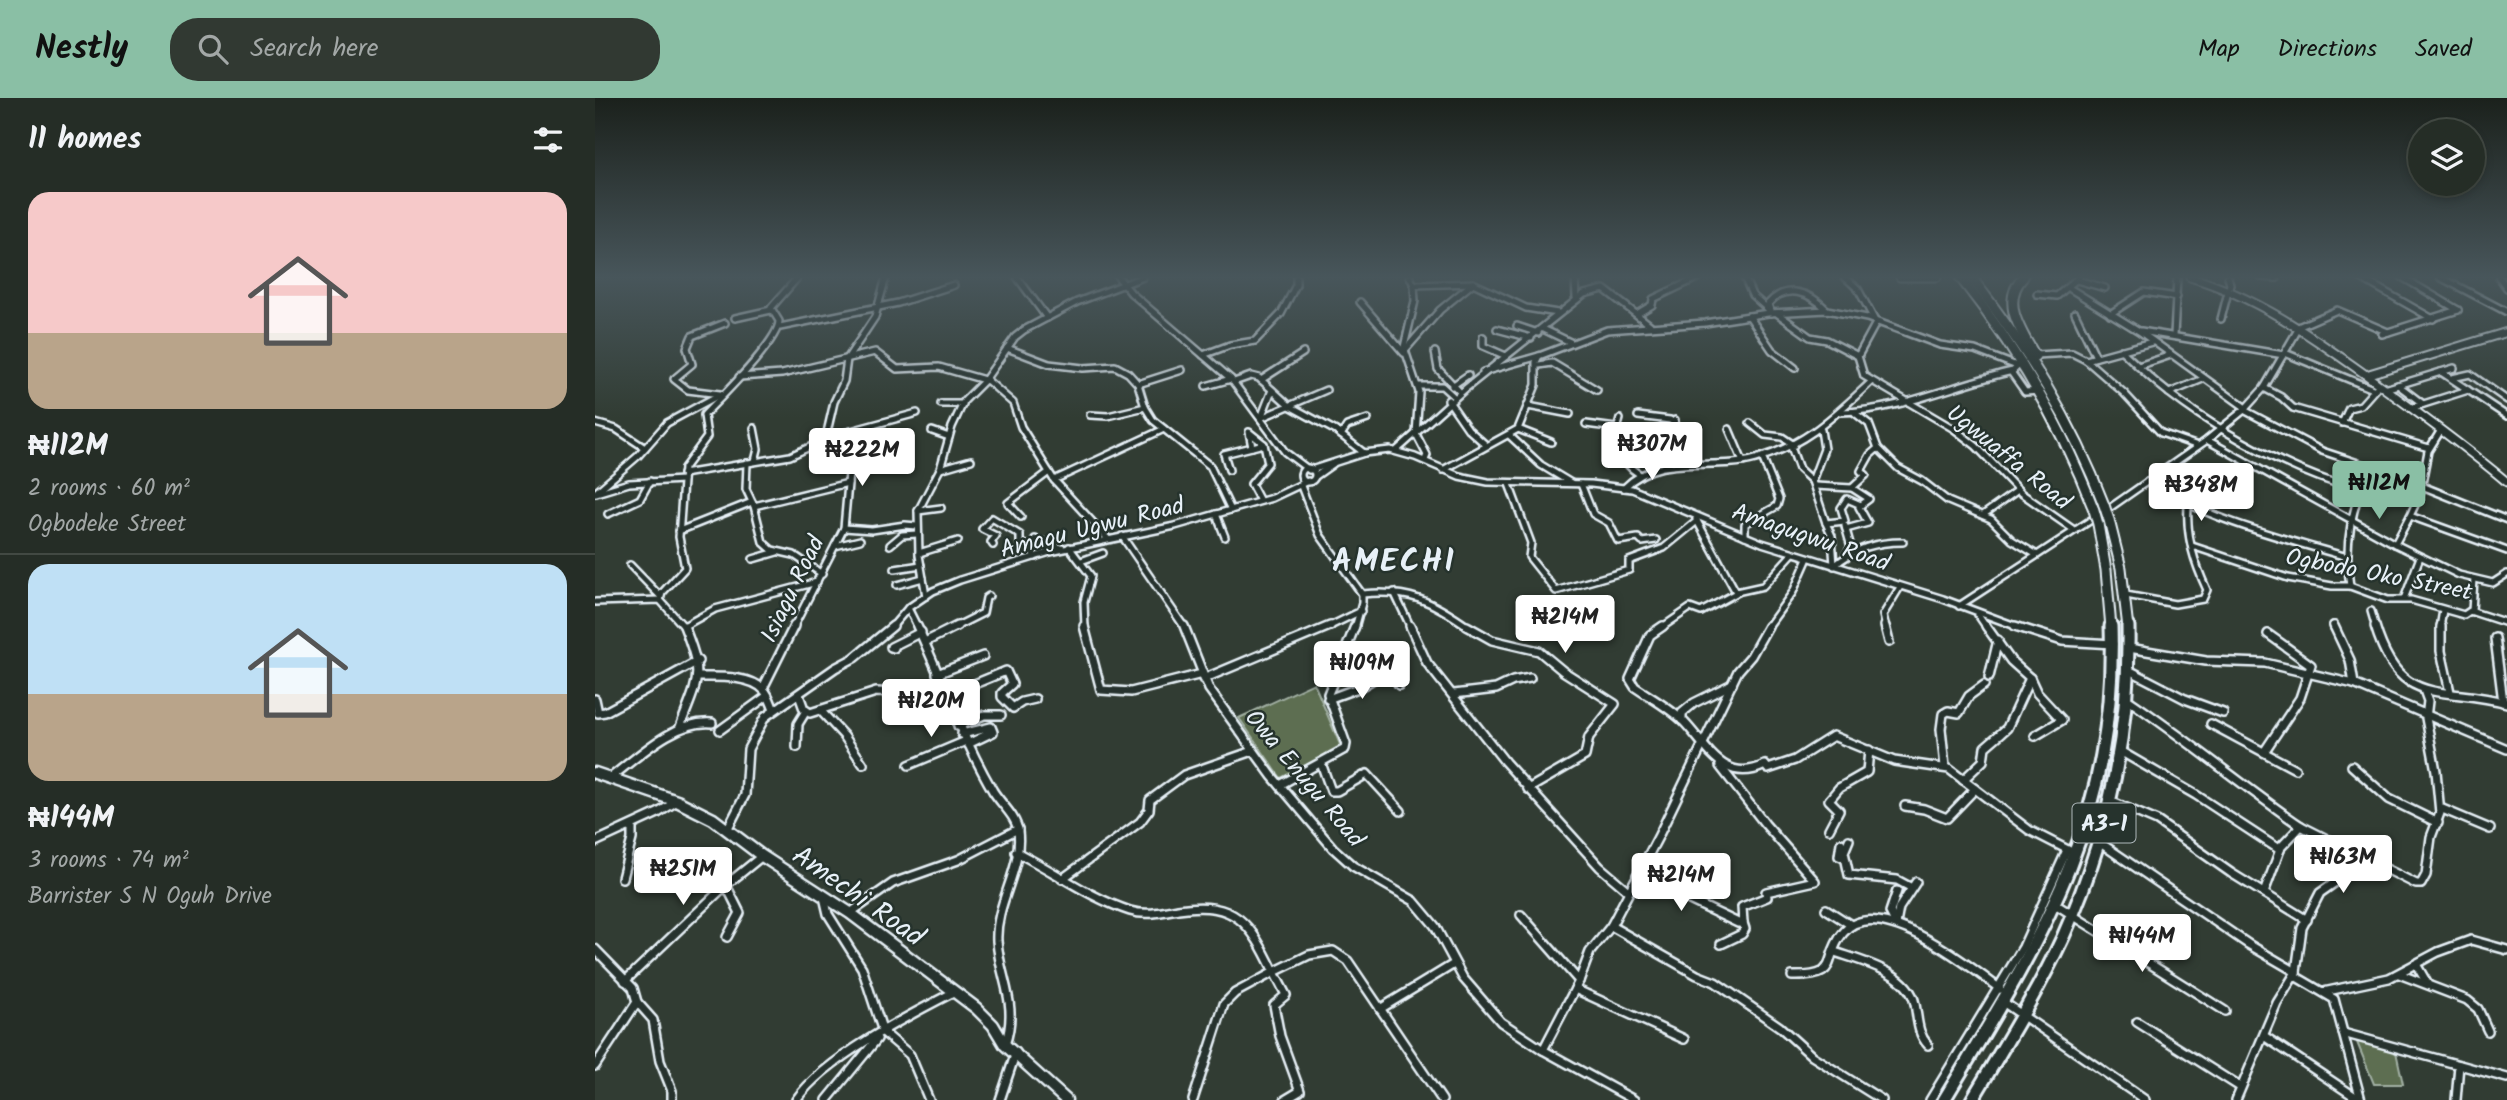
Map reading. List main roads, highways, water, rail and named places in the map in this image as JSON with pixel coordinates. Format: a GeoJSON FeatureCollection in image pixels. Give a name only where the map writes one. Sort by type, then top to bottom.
{"type":"FeatureCollection","features":[{"type":"Feature","properties":{"kind":"highway","name":"A3-1"},"geometry":{"type":"LineString","coordinates":[[1972,1100],[2021,1016],[2073,915],[2099,842],[2120,751],[2129,648],[2126,595],[2103,522],[2094,510],[2074,453],[2042,391],[1993,324]]}},
{"type":"Feature","properties":{"kind":"highway","name":"A3-1"},"geometry":{"type":"LineString","coordinates":[[1944,1100],[2055,904],[2071,852],[2099,779],[2105,746],[2114,644],[2103,522],[2104,505],[2080,441],[2044,375],[2006,324]]}},
{"type":"Feature","properties":{"kind":"highway"},"geometry":{"type":"LineString","coordinates":[[2021,324],[2044,375]]}},
{"type":"Feature","properties":{"kind":"main road"},"geometry":{"type":"LineString","coordinates":[[2301,325],[2367,374]]}},
{"type":"Feature","properties":{"kind":"main road"},"geometry":{"type":"LineString","coordinates":[[2301,325],[2507,480]]}},
{"type":"Feature","properties":{"kind":"main road"},"geometry":{"type":"LineString","coordinates":[[2367,374],[2507,332]]}},
{"type":"Feature","properties":{"kind":"main road"},"geometry":{"type":"LineString","coordinates":[[2413,407],[2507,480]]}},
{"type":"Feature","properties":{"kind":"main road","name":"Amechi Road"},"geometry":{"type":"LineString","coordinates":[[595,773],[677,800],[728,828],[762,856],[850,913],[955,992],[993,1025],[1005,1045],[1016,1052],[1066,1100]]}},
{"type":"Feature","properties":{"kind":"district","name":"AMECHI"},"geometry":{"type":"Point","coordinates":[1394,560]}}]}
